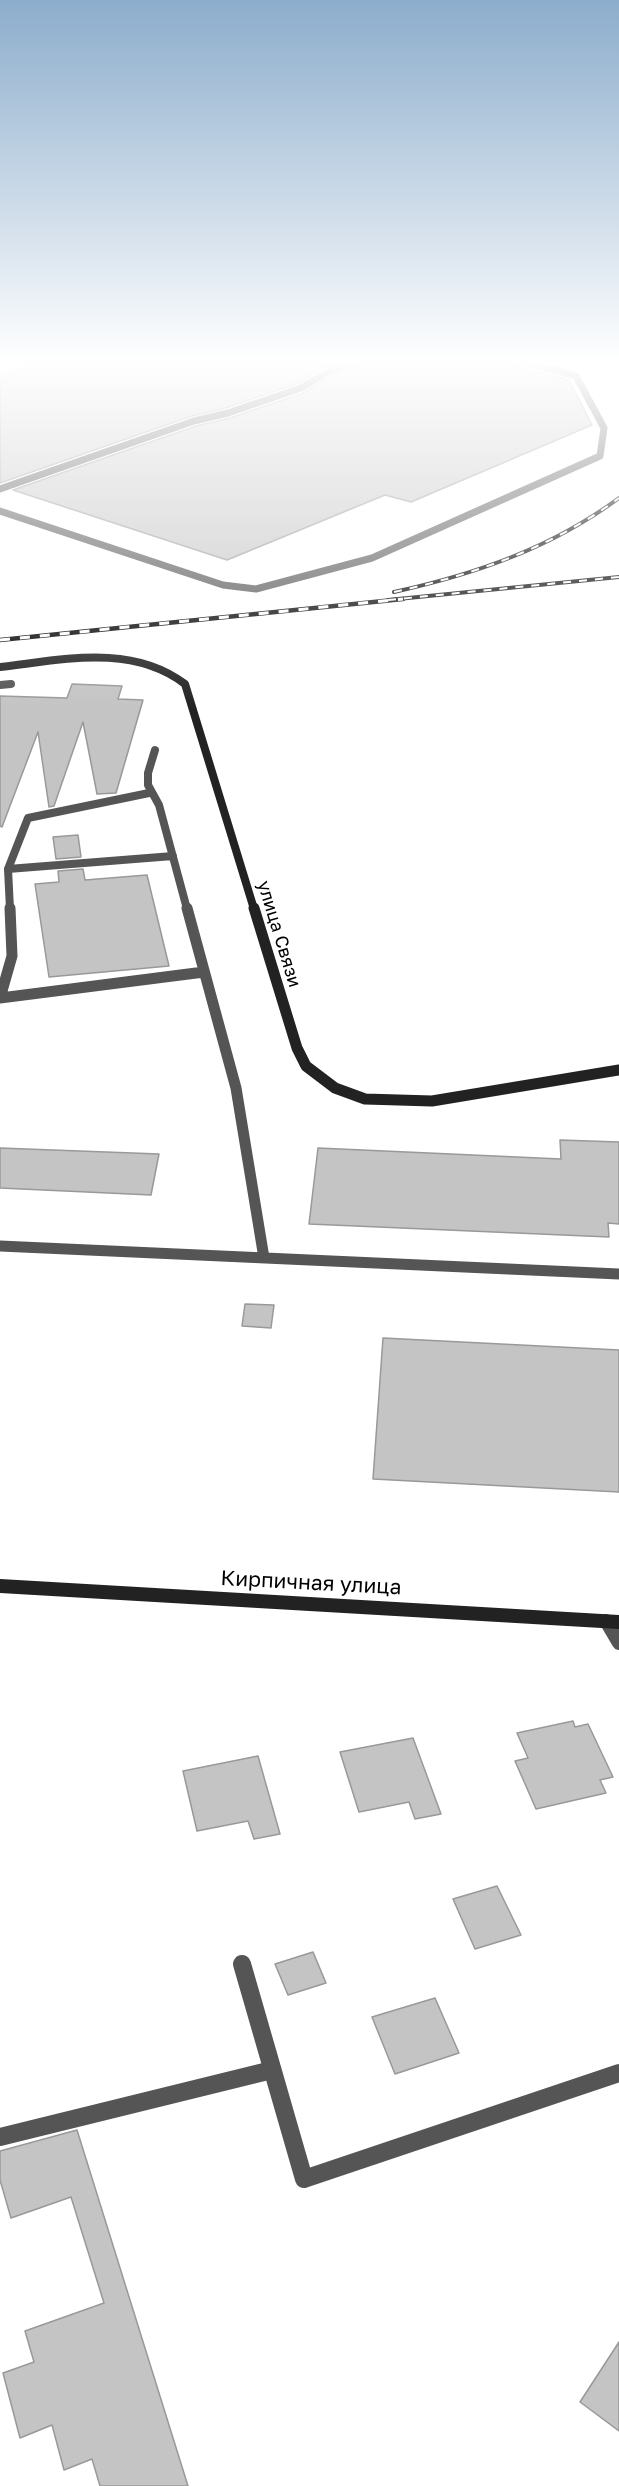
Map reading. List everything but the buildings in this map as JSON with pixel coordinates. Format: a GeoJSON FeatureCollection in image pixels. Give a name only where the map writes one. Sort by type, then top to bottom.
{"type":"FeatureCollection","features":[{"type":"Feature","properties":{"kind":"street"},"geometry":{"type":"LineString","coordinates":[[0,489],[37,476]]}},
{"type":"Feature","properties":{"kind":"street"},"geometry":{"type":"LineString","coordinates":[[0,511],[224,585],[256,589],[372,558],[555,476]]}},
{"type":"Feature","properties":{"kind":"street","name":"улица Связи"},"geometry":{"type":"LineString","coordinates":[[0,667],[81,658],[118,658],[146,663],[176,674],[185,684],[297,1048],[306,1066],[335,1088],[365,1099],[432,1101],[619,1070]]}},
{"type":"Feature","properties":{"kind":"street"},"geometry":{"type":"LineString","coordinates":[[0,685],[11,684]]}},
{"type":"Feature","properties":{"kind":"street"},"geometry":{"type":"LineString","coordinates":[[155,750],[147,779],[149,793],[159,806],[236,1088],[264,1258]]}},
{"type":"Feature","properties":{"kind":"street"},"geometry":{"type":"LineString","coordinates":[[149,793],[28,818],[8,869],[5,918],[12,956],[0,998],[152,976],[204,972]]}},
{"type":"Feature","properties":{"kind":"street"},"geometry":{"type":"LineString","coordinates":[[8,869],[173,856]]}},
{"type":"Feature","properties":{"kind":"street"},"geometry":{"type":"LineString","coordinates":[[0,1246],[619,1274]]}},
{"type":"Feature","properties":{"kind":"street","name":"Кирпичная улица"},"geometry":{"type":"LineString","coordinates":[[0,1586],[612,1621]]}},
{"type":"Feature","properties":{"kind":"street"},"geometry":{"type":"LineString","coordinates":[[612,1621],[619,1643]]}},
{"type":"Feature","properties":{"kind":"street"},"geometry":{"type":"LineString","coordinates":[[242,1964],[304,2179],[619,2073]]}},
{"type":"Feature","properties":{"kind":"street"},"geometry":{"type":"LineString","coordinates":[[0,2137],[272,2070]]}},
{"type":"Feature","properties":{"kind":"railway"},"geometry":{"type":"LineString","coordinates":[[394,592],[454,577],[512,557],[567,531],[619,498]]}},
{"type":"Feature","properties":{"kind":"railway"},"geometry":{"type":"LineString","coordinates":[[388,600],[619,577]]}},
{"type":"Feature","properties":{"kind":"railway"},"geometry":{"type":"LineString","coordinates":[[0,640],[403,599]]}}]}
